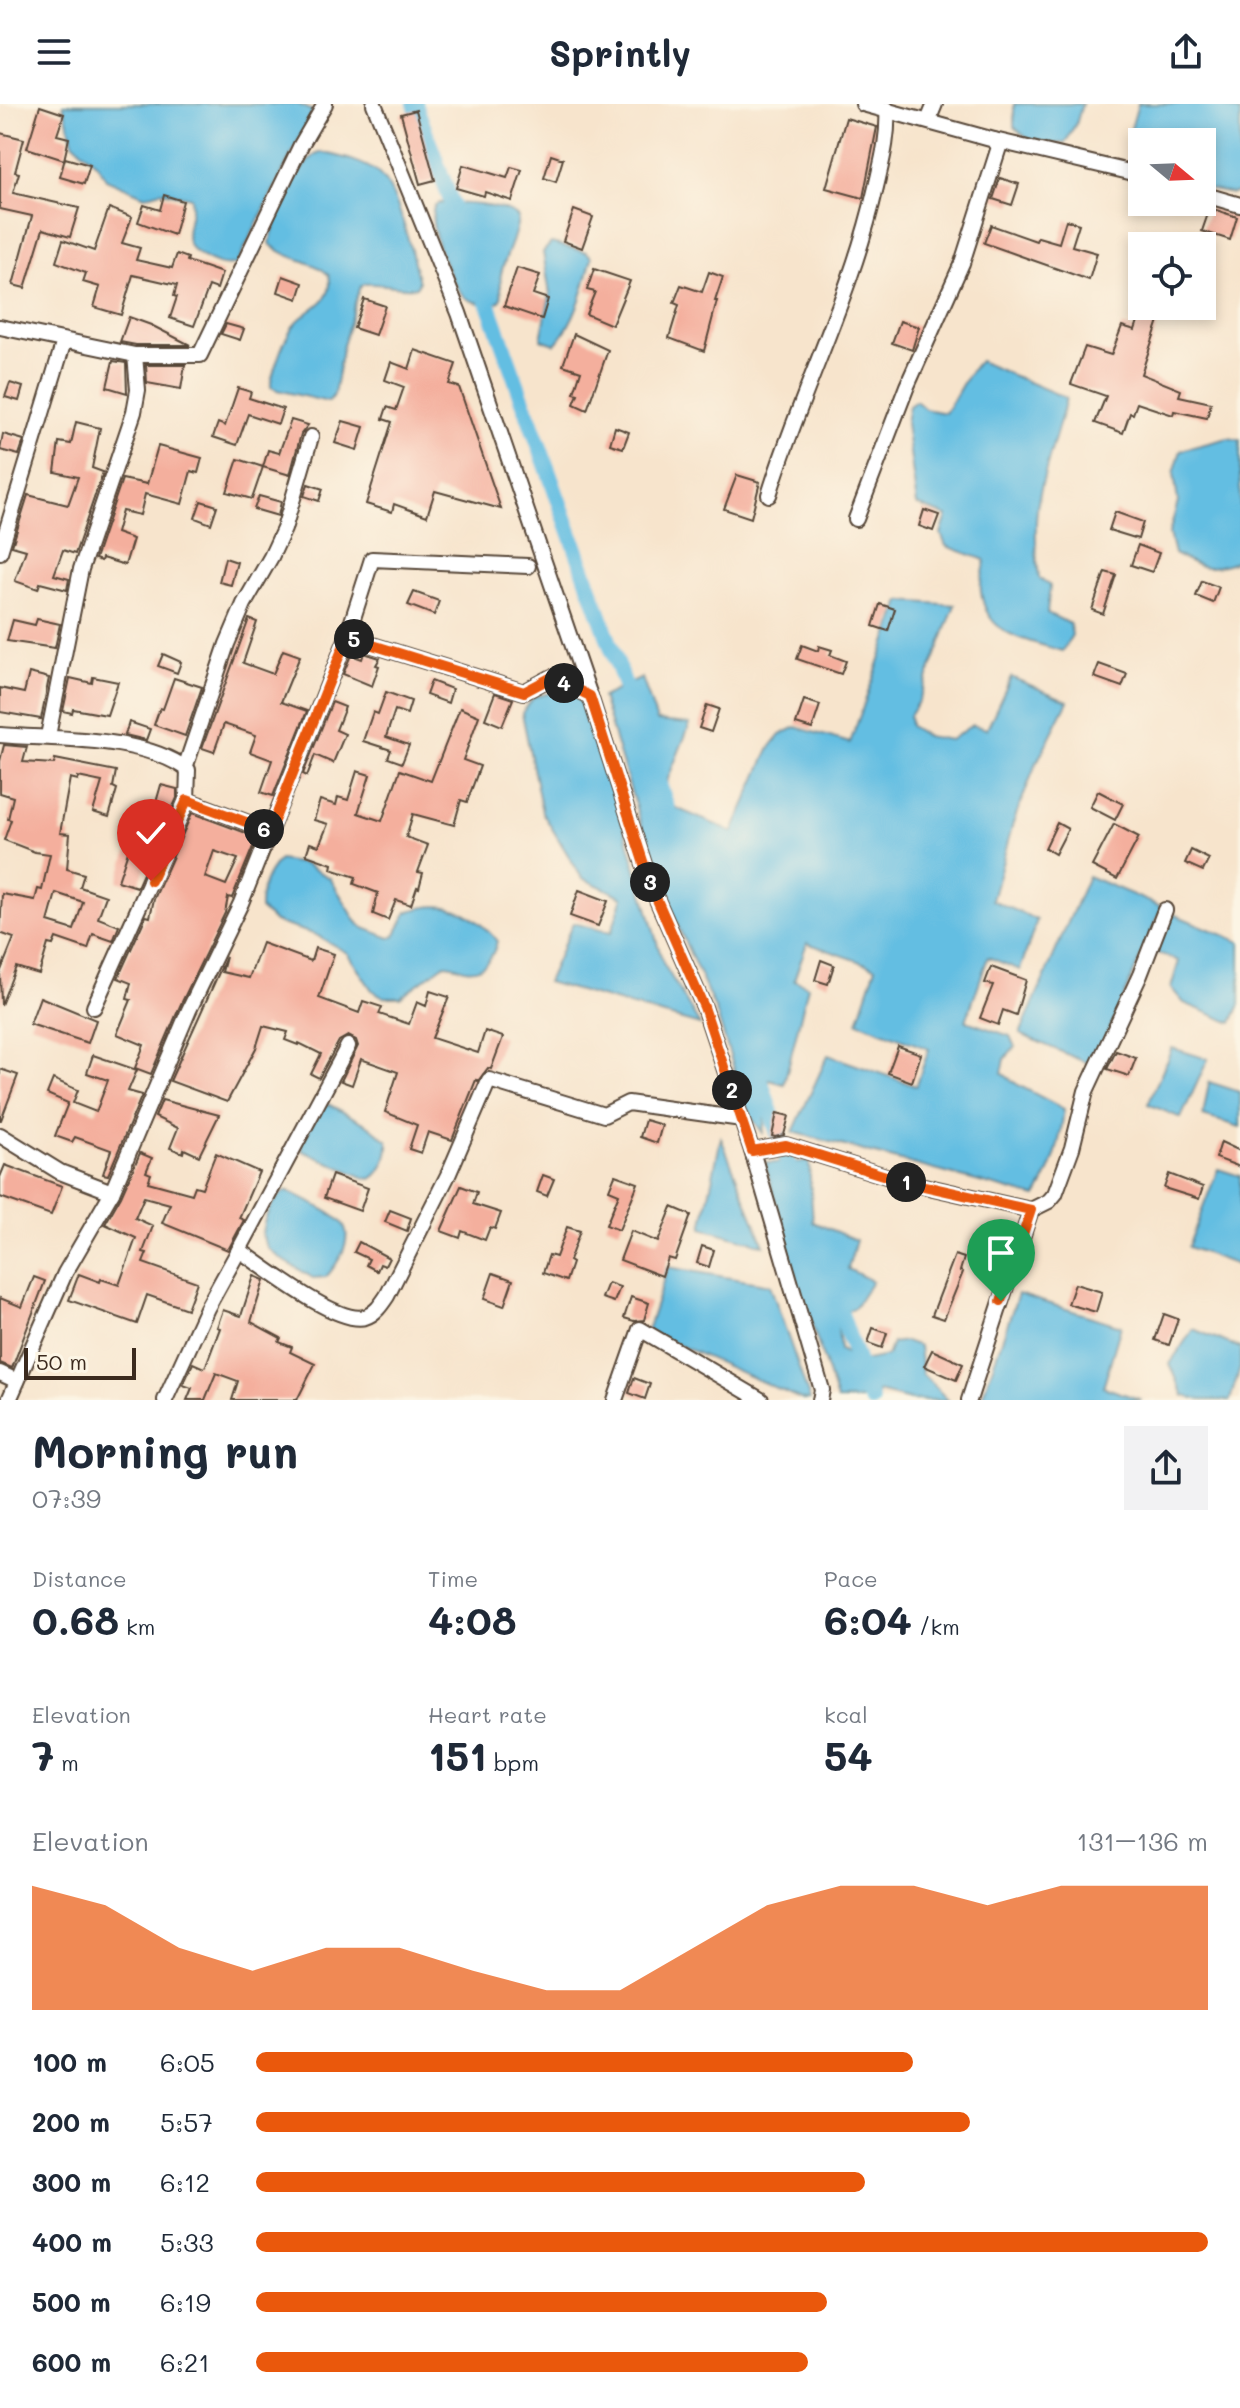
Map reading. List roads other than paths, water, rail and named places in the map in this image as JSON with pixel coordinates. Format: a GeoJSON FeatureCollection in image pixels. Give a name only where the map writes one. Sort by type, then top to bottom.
{"type":"FeatureCollection","features":[{"type":"Feature","properties":{"kind":"street"},"geometry":{"type":"LineString","coordinates":[[0,327],[135,355],[200,355],[301,145],[324,104]]}},
{"type":"Feature","properties":{"kind":"street"},"geometry":{"type":"LineString","coordinates":[[374,104],[459,313],[590,696],[651,886],[704,1007],[752,1151],[822,1390],[820,1400]]}},
{"type":"Feature","properties":{"kind":"street"},"geometry":{"type":"LineString","coordinates":[[863,104],[994,140],[1128,172]]}},
{"type":"Feature","properties":{"kind":"street"},"geometry":{"type":"LineString","coordinates":[[928,121],[935,104]]}},
{"type":"Feature","properties":{"kind":"street"},"geometry":{"type":"LineString","coordinates":[[769,495],[859,249],[889,131],[887,109]]}},
{"type":"Feature","properties":{"kind":"street"},"geometry":{"type":"LineString","coordinates":[[856,519],[907,386],[962,263],[999,147],[994,140]]}},
{"type":"Feature","properties":{"kind":"street"},"geometry":{"type":"LineString","coordinates":[[1216,198],[1240,205]]}},
{"type":"Feature","properties":{"kind":"street"},"geometry":{"type":"LineString","coordinates":[[0,552],[64,341]]}},
{"type":"Feature","properties":{"kind":"street"},"geometry":{"type":"LineString","coordinates":[[48,736],[81,569],[134,412],[138,390],[135,355]]}},
{"type":"Feature","properties":{"kind":"street"},"geometry":{"type":"LineString","coordinates":[[185,768],[227,644],[288,519],[311,437]]}},
{"type":"Feature","properties":{"kind":"street"},"geometry":{"type":"LineString","coordinates":[[9,1400],[65,1273],[112,1192],[189,1010],[241,903],[347,637],[372,559],[528,566]]}},
{"type":"Feature","properties":{"kind":"street"},"geometry":{"type":"LineString","coordinates":[[347,637],[524,692],[552,677],[590,696]]}},
{"type":"Feature","properties":{"kind":"street"},"geometry":{"type":"LineString","coordinates":[[0,735],[48,736],[138,749],[178,763],[185,768],[189,777],[187,800],[94,1007]]}},
{"type":"Feature","properties":{"kind":"street"},"geometry":{"type":"LineString","coordinates":[[187,800],[270,831]]}},
{"type":"Feature","properties":{"kind":"street"},"geometry":{"type":"LineString","coordinates":[[752,1151],[786,1145],[902,1181],[1031,1210],[1049,1201],[1055,1194],[1072,1148],[1086,1091],[1140,975],[1165,910]]}},
{"type":"Feature","properties":{"kind":"street"},"geometry":{"type":"LineString","coordinates":[[165,1400],[207,1308],[348,1046]]}},
{"type":"Feature","properties":{"kind":"street"},"geometry":{"type":"LineString","coordinates":[[239,1250],[334,1312],[363,1318],[375,1312],[387,1296],[449,1173],[489,1080],[604,1115],[628,1103],[742,1119]]}},
{"type":"Feature","properties":{"kind":"street"},"geometry":{"type":"LineString","coordinates":[[0,1135],[60,1172],[112,1192]]}},
{"type":"Feature","properties":{"kind":"street"},"geometry":{"type":"LineString","coordinates":[[969,1400],[1031,1210]]}},
{"type":"Feature","properties":{"kind":"street"},"geometry":{"type":"LineString","coordinates":[[615,1400],[640,1329],[761,1400]]}},
{"type":"Feature","properties":{"kind":"street"},"geometry":{"type":"LineString","coordinates":[[0,1373],[17,1381]]}},
{"type":"Feature","properties":{"kind":"water"},"geometry":{"type":"Polygon","coordinates":[[[63,104],[298,104],[313,111],[237,264],[229,266],[206,259],[190,246],[187,232],[191,197],[161,191],[145,196],[106,179],[97,164],[73,142],[63,104]]]}},
{"type":"Feature","properties":{"kind":"water"},"geometry":{"type":"Polygon","coordinates":[[[1014,104],[1082,104],[1066,142],[1043,145],[1026,138],[1014,127],[1014,104]]]}},
{"type":"Feature","properties":{"kind":"water"},"geometry":{"type":"Polygon","coordinates":[[[1138,104],[1218,104],[1240,112],[1240,192],[1216,191],[1216,128],[1131,128],[1138,104]]]}},
{"type":"Feature","properties":{"kind":"water"},"geometry":{"type":"Polygon","coordinates":[[[321,152],[362,164],[383,179],[403,222],[419,282],[416,287],[363,284],[359,289],[342,349],[334,395],[328,402],[271,387],[284,342],[292,328],[325,298],[330,284],[329,275],[322,270],[270,244],[276,221],[296,178],[304,166],[321,152]]]}},
{"type":"Feature","properties":{"kind":"water"},"geometry":{"type":"Polygon","coordinates":[[[435,205],[492,207],[518,217],[501,274],[501,300],[495,304],[468,299],[453,280],[433,225],[435,205]]]}},
{"type":"Feature","properties":{"kind":"water"},"geometry":{"type":"Polygon","coordinates":[[[551,243],[586,252],[592,257],[574,314],[555,344],[541,339],[550,294],[543,252],[551,243]]]}},
{"type":"Feature","properties":{"kind":"water"},"geometry":{"type":"Polygon","coordinates":[[[979,361],[1066,398],[1037,506],[1036,526],[1039,578],[1050,586],[1047,613],[1070,624],[1072,635],[1062,651],[1022,639],[999,627],[984,606],[981,583],[985,560],[946,546],[941,534],[947,516],[917,505],[906,423],[909,406],[916,401],[925,409],[945,413],[979,361]]]}},
{"type":"Feature","properties":{"kind":"water"},"geometry":{"type":"Polygon","coordinates":[[[1228,438],[1240,440],[1240,553],[1238,560],[1206,567],[1174,554],[1169,533],[1178,502],[1174,473],[1181,450],[1228,438]]]}},
{"type":"Feature","properties":{"kind":"water"},"geometry":{"type":"Polygon","coordinates":[[[901,601],[955,605],[919,700],[909,716],[910,726],[926,736],[950,740],[972,725],[987,729],[1011,677],[1068,701],[1036,764],[1013,823],[992,900],[1037,920],[1020,970],[988,957],[966,1021],[1010,1036],[1015,1047],[1005,1059],[1002,1073],[1064,1109],[1055,1155],[1036,1197],[793,1132],[828,1055],[916,1086],[929,1049],[858,1022],[876,967],[807,943],[794,980],[808,986],[784,1084],[769,1080],[763,1133],[748,1113],[716,1011],[660,886],[602,697],[642,678],[657,721],[690,724],[659,801],[733,832],[769,749],[780,735],[796,727],[850,743],[901,601]]]}},
{"type":"Feature","properties":{"kind":"water"},"geometry":{"type":"Polygon","coordinates":[[[563,690],[587,698],[663,963],[700,1025],[547,982],[573,923],[611,933],[623,897],[582,878],[542,812],[522,713],[534,697],[563,690]]]}},
{"type":"Feature","properties":{"kind":"water"},"geometry":{"type":"Polygon","coordinates":[[[279,860],[304,864],[330,878],[356,921],[364,928],[390,938],[395,936],[407,912],[434,906],[446,907],[467,915],[487,930],[497,941],[493,952],[482,966],[471,970],[445,964],[400,997],[384,997],[372,990],[347,953],[316,935],[275,922],[260,909],[264,883],[279,860]]]}},
{"type":"Feature","properties":{"kind":"water"},"geometry":{"type":"Polygon","coordinates":[[[1088,876],[1162,907],[1094,1066],[1020,1034],[1088,876]]]}},
{"type":"Feature","properties":{"kind":"water"},"geometry":{"type":"Polygon","coordinates":[[[1173,914],[1240,942],[1240,1004],[1232,1023],[1184,1003],[1171,988],[1179,961],[1154,952],[1173,914]]]}},
{"type":"Feature","properties":{"kind":"water"},"geometry":{"type":"Polygon","coordinates":[[[1172,1048],[1208,1059],[1181,1118],[1148,1104],[1172,1048]]]}},
{"type":"Feature","properties":{"kind":"water"},"geometry":{"type":"Polygon","coordinates":[[[1209,1082],[1240,1092],[1240,1127],[1203,1116],[1209,1082]]]}},
{"type":"Feature","properties":{"kind":"water"},"geometry":{"type":"Polygon","coordinates":[[[328,1104],[368,1125],[388,1141],[384,1162],[371,1179],[303,1151],[301,1144],[322,1106],[328,1104]]]}},
{"type":"Feature","properties":{"kind":"water"},"geometry":{"type":"Polygon","coordinates":[[[721,1138],[764,1245],[702,1228],[721,1138]]]}},
{"type":"Feature","properties":{"kind":"water"},"geometry":{"type":"Polygon","coordinates":[[[809,1162],[813,1222],[856,1240],[848,1269],[872,1281],[855,1307],[837,1317],[840,1350],[862,1361],[887,1356],[892,1343],[905,1341],[919,1346],[922,1374],[948,1400],[911,1400],[878,1392],[877,1400],[837,1400],[795,1274],[765,1163],[809,1162]]]}},
{"type":"Feature","properties":{"kind":"water"},"geometry":{"type":"Polygon","coordinates":[[[1218,1169],[1240,1176],[1240,1266],[1188,1247],[1218,1169]]]}},
{"type":"Feature","properties":{"kind":"water"},"geometry":{"type":"Polygon","coordinates":[[[286,1191],[339,1219],[346,1230],[345,1245],[339,1260],[326,1277],[313,1278],[267,1247],[262,1235],[266,1216],[276,1199],[286,1191]]]}},
{"type":"Feature","properties":{"kind":"water"},"geometry":{"type":"Polygon","coordinates":[[[668,1267],[770,1285],[810,1400],[803,1400],[647,1331],[668,1267]]]}},
{"type":"Feature","properties":{"kind":"water"},"geometry":{"type":"Polygon","coordinates":[[[1018,1294],[1121,1326],[1103,1387],[1142,1400],[981,1400],[1018,1294]]]}},
{"type":"Feature","properties":{"kind":"water"},"geometry":{"type":"Polygon","coordinates":[[[1193,1329],[1240,1348],[1240,1368],[1230,1400],[1202,1400],[1184,1396],[1170,1364],[1193,1329]]]}},
{"type":"Feature","properties":{"kind":"waterway"},"geometry":{"type":"LineString","coordinates":[[415,104],[459,223]]}},
{"type":"Feature","properties":{"kind":"waterway"},"geometry":{"type":"LineString","coordinates":[[482,286],[632,705]]}},
{"type":"Feature","properties":{"kind":"waterway"},"geometry":{"type":"LineString","coordinates":[[655,772],[672,822]]}},
{"type":"Feature","properties":{"kind":"waterway"},"geometry":{"type":"LineString","coordinates":[[761,1082],[794,1182]]}},
{"type":"Feature","properties":{"kind":"waterway"},"geometry":{"type":"LineString","coordinates":[[834,1294],[871,1400]]}}]}
